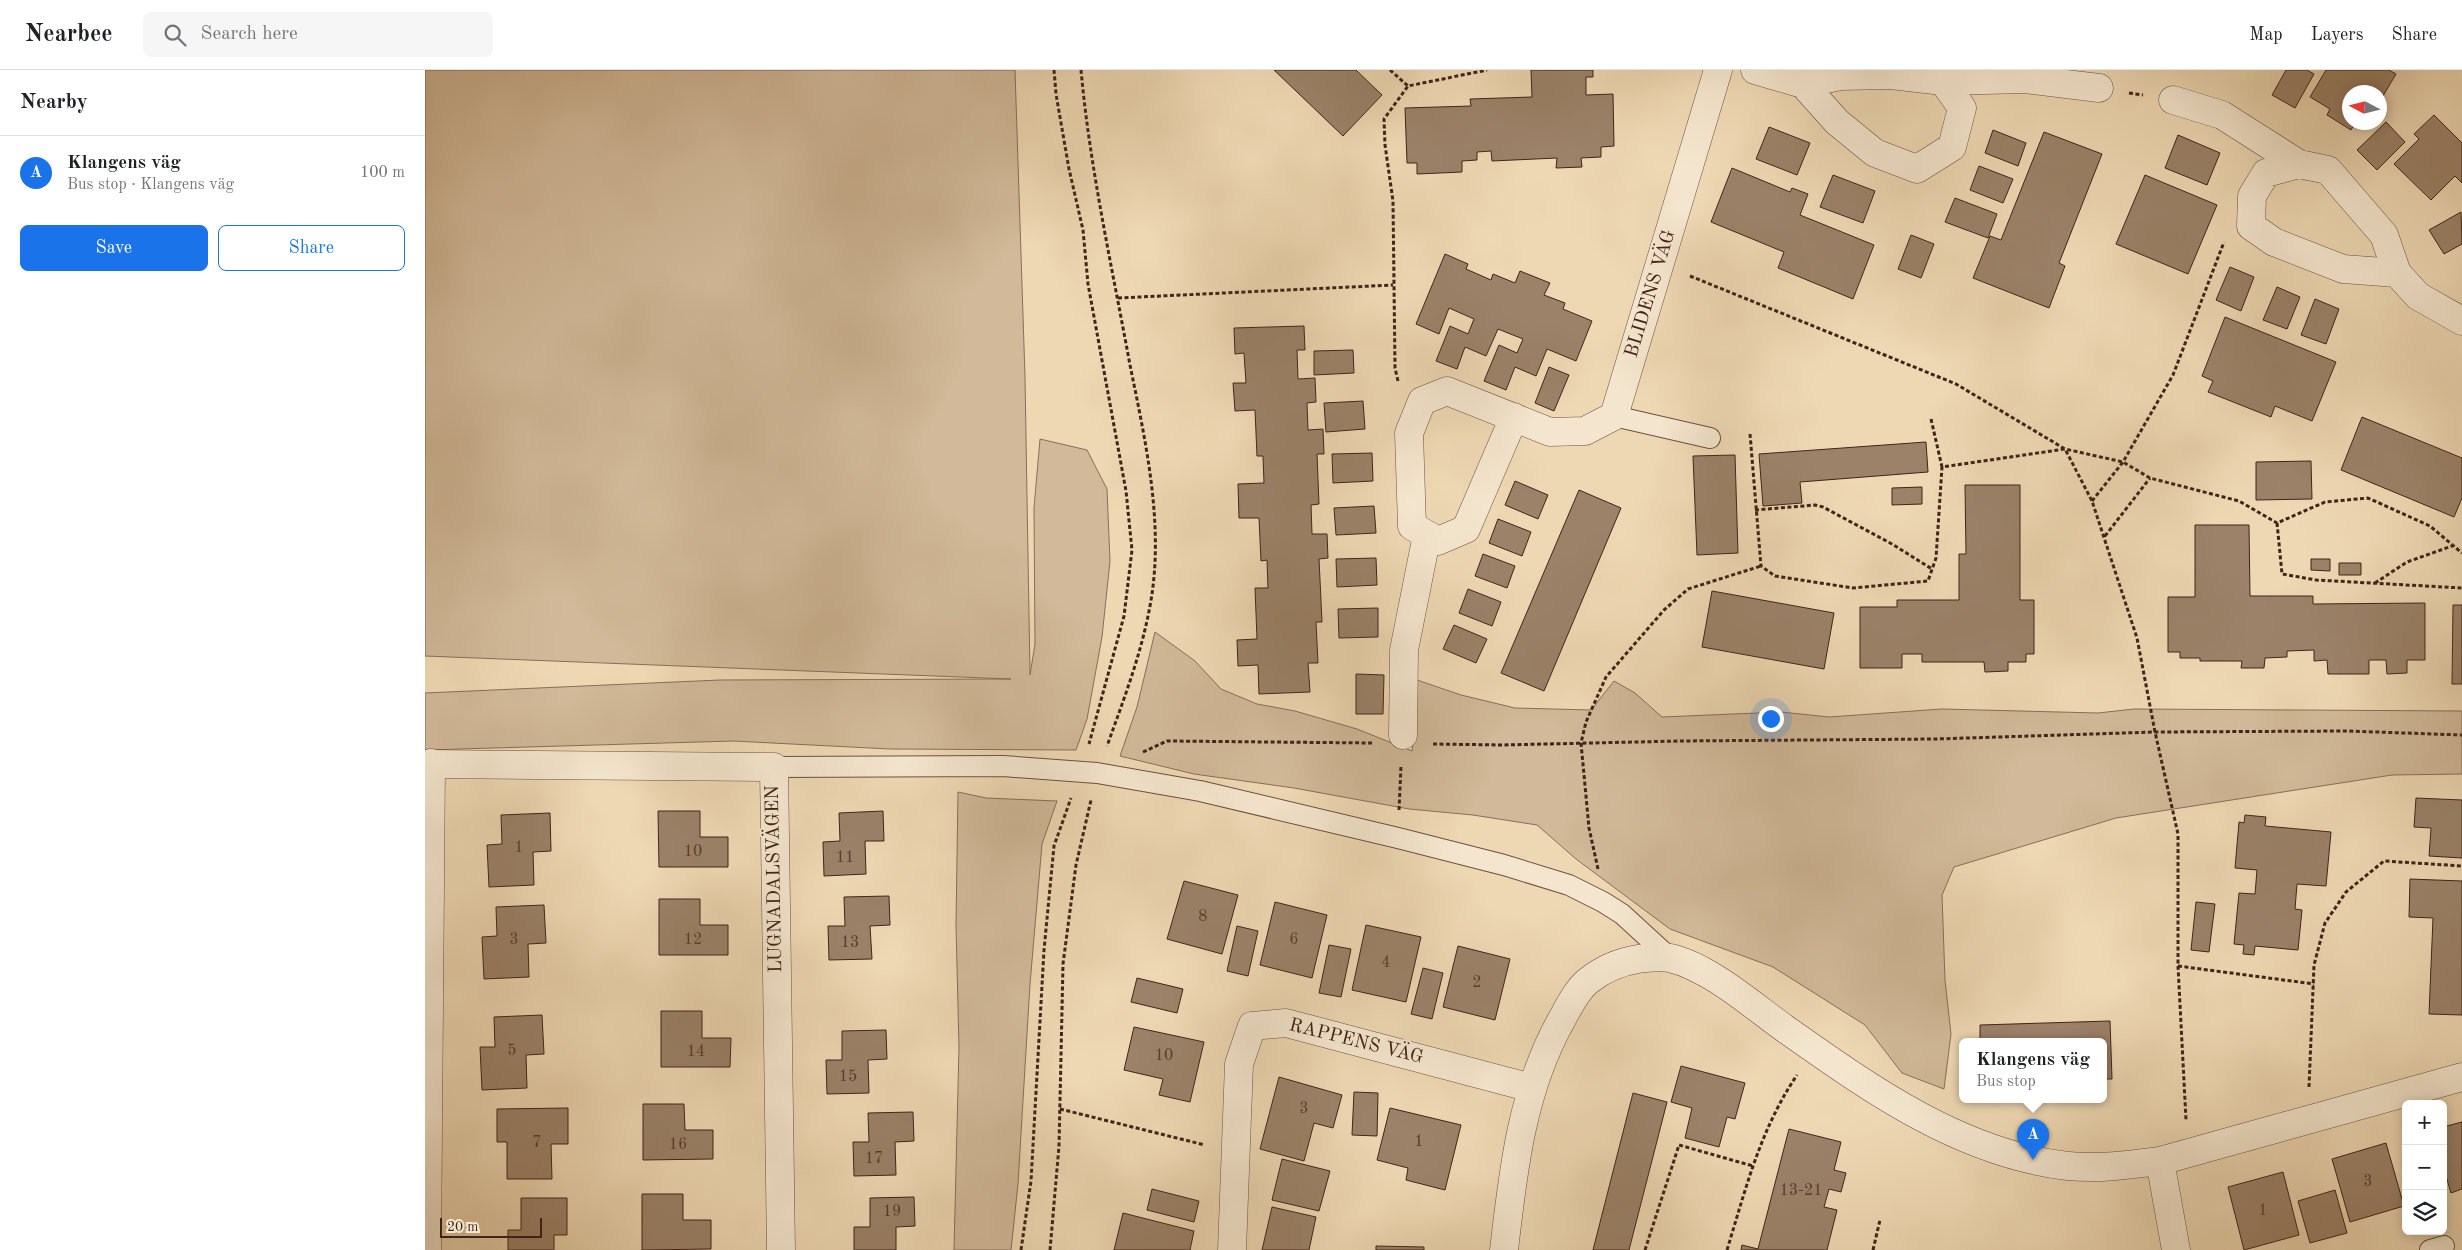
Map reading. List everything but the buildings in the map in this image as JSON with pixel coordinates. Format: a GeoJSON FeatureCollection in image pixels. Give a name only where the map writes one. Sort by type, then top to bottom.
{"type":"FeatureCollection","features":[{"type":"Feature","properties":{"kind":"street","name":"BLIDENS VÄG"},"geometry":{"type":"LineString","coordinates":[[1614,416],[1718,70]]}},
{"type":"Feature","properties":{"kind":"street"},"geometry":{"type":"LineString","coordinates":[[1755,70],[1803,84],[1840,76],[1891,75],[1943,81],[2025,79],[2099,88]]}},
{"type":"Feature","properties":{"kind":"street"},"geometry":{"type":"LineString","coordinates":[[1803,84],[1837,122],[1875,153],[1917,169],[1952,148],[1961,108],[1943,81]]}},
{"type":"Feature","properties":{"kind":"street"},"geometry":{"type":"LineString","coordinates":[[2173,100],[2222,115],[2299,164],[2329,170],[2384,235],[2397,274],[2418,296],[2462,321]]}},
{"type":"Feature","properties":{"kind":"street"},"geometry":{"type":"LineString","coordinates":[[2299,164],[2267,173],[2252,196],[2251,226],[2273,242],[2343,269],[2397,274]]}},
{"type":"Feature","properties":{"kind":"street"},"geometry":{"type":"LineString","coordinates":[[1514,417],[1466,529],[1438,541],[1412,526],[1409,433],[1422,401],[1447,390],[1514,417],[1550,432],[1585,431],[1614,416]]}},
{"type":"Feature","properties":{"kind":"street"},"geometry":{"type":"LineString","coordinates":[[1403,739],[1404,650],[1427,535]]}},
{"type":"Feature","properties":{"kind":"street"},"geometry":{"type":"LineString","coordinates":[[427,1250],[428,764]]}},
{"type":"Feature","properties":{"kind":"street","name":"LUGNADALSVÄGEN"},"geometry":{"type":"LineString","coordinates":[[428,764],[773,767],[781,1250]]}},
{"type":"Feature","properties":{"kind":"street"},"geometry":{"type":"LineString","coordinates":[[1504,1250],[1513,1168],[1532,1088],[1549,1042],[1570,1004],[1586,982],[1608,967],[1629,960],[1670,958],[1711,976],[1813,1048],[1924,1118],[1978,1144],[2033,1160],[2070,1166],[2112,1167],[2159,1161],[2462,1077]]}},
{"type":"Feature","properties":{"kind":"street","name":"RAPPENS VÄG"},"geometry":{"type":"LineString","coordinates":[[1232,1250],[1239,1064],[1246,1038],[1252,1026],[1286,1023],[1532,1088]]}},
{"type":"Feature","properties":{"kind":"street"},"geometry":{"type":"LineString","coordinates":[[2159,1161],[2177,1250]]}},
{"type":"Feature","properties":{"kind":"lane"},"geometry":{"type":"LineString","coordinates":[[1614,416],[1709,438]]}},
{"type":"Feature","properties":{"kind":"lane"},"geometry":{"type":"LineString","coordinates":[[773,767],[1003,766],[1089,773],[1201,791],[1398,838],[1540,875],[1569,885],[1603,902],[1640,929],[1670,958]]}},
{"type":"Feature","properties":{"kind":"path"},"geometry":{"type":"LineString","coordinates":[[1050,1250],[1060,1109],[1063,964],[1089,773],[1124,616],[1132,550],[1126,491],[1088,284],[1083,230],[1069,170],[1056,94],[1055,70]]}},
{"type":"Feature","properties":{"kind":"path"},"geometry":{"type":"LineString","coordinates":[[1021,1250],[1031,1181],[1044,950],[1054,846],[1135,672],[1152,594],[1156,539],[1149,466],[1086,130],[1081,70]]}},
{"type":"Feature","properties":{"kind":"path"},"geometry":{"type":"LineString","coordinates":[[1390,70],[1407,86]]}},
{"type":"Feature","properties":{"kind":"path"},"geometry":{"type":"LineString","coordinates":[[1399,387],[1395,368],[1393,201],[1385,144],[1384,120],[1407,86],[1487,70]]}},
{"type":"Feature","properties":{"kind":"path"},"geometry":{"type":"LineString","coordinates":[[2099,88],[2173,100]]}},
{"type":"Feature","properties":{"kind":"path"},"geometry":{"type":"LineString","coordinates":[[2093,501],[2123,462],[2173,375],[2225,239]]}},
{"type":"Feature","properties":{"kind":"path"},"geometry":{"type":"LineString","coordinates":[[1660,264],[1956,384],[2065,449],[2123,462],[2150,478],[2239,501],[2277,523]]}},
{"type":"Feature","properties":{"kind":"path"},"geometry":{"type":"LineString","coordinates":[[1117,298],[1393,285]]}},
{"type":"Feature","properties":{"kind":"path"},"geometry":{"type":"LineString","coordinates":[[1750,434],[1761,566],[1775,576],[1853,588],[1928,581],[1936,558],[1942,467],[1931,419]]}},
{"type":"Feature","properties":{"kind":"path"},"geometry":{"type":"LineString","coordinates":[[1942,467],[2065,449]]}},
{"type":"Feature","properties":{"kind":"path"},"geometry":{"type":"LineString","coordinates":[[2065,449],[2093,501],[2137,638],[2155,732],[2178,834],[2178,966],[2188,1153]]}},
{"type":"Feature","properties":{"kind":"path"},"geometry":{"type":"LineString","coordinates":[[2104,537],[2150,478]]}},
{"type":"Feature","properties":{"kind":"path"},"geometry":{"type":"LineString","coordinates":[[2277,523],[2325,502],[2368,498],[2430,526],[2462,553]]}},
{"type":"Feature","properties":{"kind":"path"},"geometry":{"type":"LineString","coordinates":[[1755,510],[1815,505],[1823,507],[1892,544],[1932,569]]}},
{"type":"Feature","properties":{"kind":"path"},"geometry":{"type":"LineString","coordinates":[[2277,523],[2282,574],[2316,580],[2462,588]]}},
{"type":"Feature","properties":{"kind":"path"},"geometry":{"type":"LineString","coordinates":[[2375,583],[2407,562],[2453,546]]}},
{"type":"Feature","properties":{"kind":"path"},"geometry":{"type":"LineString","coordinates":[[1603,902],[1589,828],[1581,743],[1586,722],[1606,676],[1664,610],[1688,589],[1761,566]]}},
{"type":"Feature","properties":{"kind":"path"},"geometry":{"type":"LineString","coordinates":[[1141,753],[1167,741],[1403,739],[1502,745],[1937,739],[2155,732],[2347,731],[2462,735]]}},
{"type":"Feature","properties":{"kind":"path"},"geometry":{"type":"LineString","coordinates":[[1398,838],[1403,739]]}},
{"type":"Feature","properties":{"kind":"path"},"geometry":{"type":"LineString","coordinates":[[2308,1120],[2315,965],[2325,923],[2347,892],[2384,861],[2462,866]]}},
{"type":"Feature","properties":{"kind":"path"},"geometry":{"type":"LineString","coordinates":[[2178,966],[2314,984]]}},
{"type":"Feature","properties":{"kind":"path"},"geometry":{"type":"LineString","coordinates":[[1727,1250],[1766,1129],[1780,1100],[1813,1048]]}},
{"type":"Feature","properties":{"kind":"path"},"geometry":{"type":"LineString","coordinates":[[1060,1109],[1235,1153]]}},
{"type":"Feature","properties":{"kind":"path"},"geometry":{"type":"LineString","coordinates":[[1645,1250],[1679,1145],[1753,1166]]}},
{"type":"Feature","properties":{"kind":"path"},"geometry":{"type":"LineString","coordinates":[[1873,1250],[1880,1220]]}},
{"type":"Feature","properties":{"kind":"shaded area"},"geometry":{"type":"Polygon","coordinates":[[[425,70],[1015,70],[1025,377],[1030,675],[1035,644],[1034,508],[1040,439],[1087,450],[1107,489],[1110,561],[1102,637],[1087,719],[1076,750],[890,749],[733,741],[425,750],[425,693],[720,680],[1011,679],[425,656],[425,70]]]}},
{"type":"Feature","properties":{"kind":"shaded area"},"geometry":{"type":"Polygon","coordinates":[[[1155,632],[1195,661],[1221,689],[1257,704],[1295,711],[1357,729],[1412,751],[1417,712],[1417,680],[1461,695],[1515,708],[1591,710],[1614,681],[1635,693],[1662,717],[1781,712],[1829,717],[1942,709],[2098,713],[2134,709],[2462,711],[2462,774],[2392,775],[2116,818],[1954,867],[1942,895],[1945,980],[1951,1034],[1944,1089],[1902,1073],[1865,1025],[1773,967],[1670,929],[1576,859],[1537,825],[1473,815],[1409,809],[1294,788],[1194,774],[1120,756],[1137,707],[1155,632]]]}},
{"type":"Feature","properties":{"kind":"shaded area"},"geometry":{"type":"Polygon","coordinates":[[[958,792],[986,798],[1057,801],[1042,844],[1030,984],[1018,1184],[1011,1250],[954,1250],[959,1047],[956,925],[958,792]]]}},
{"type":"Feature","properties":{"kind":"place","name":"Klangens väg"},"geometry":{"type":"Point","coordinates":[2033,1160]}}]}
